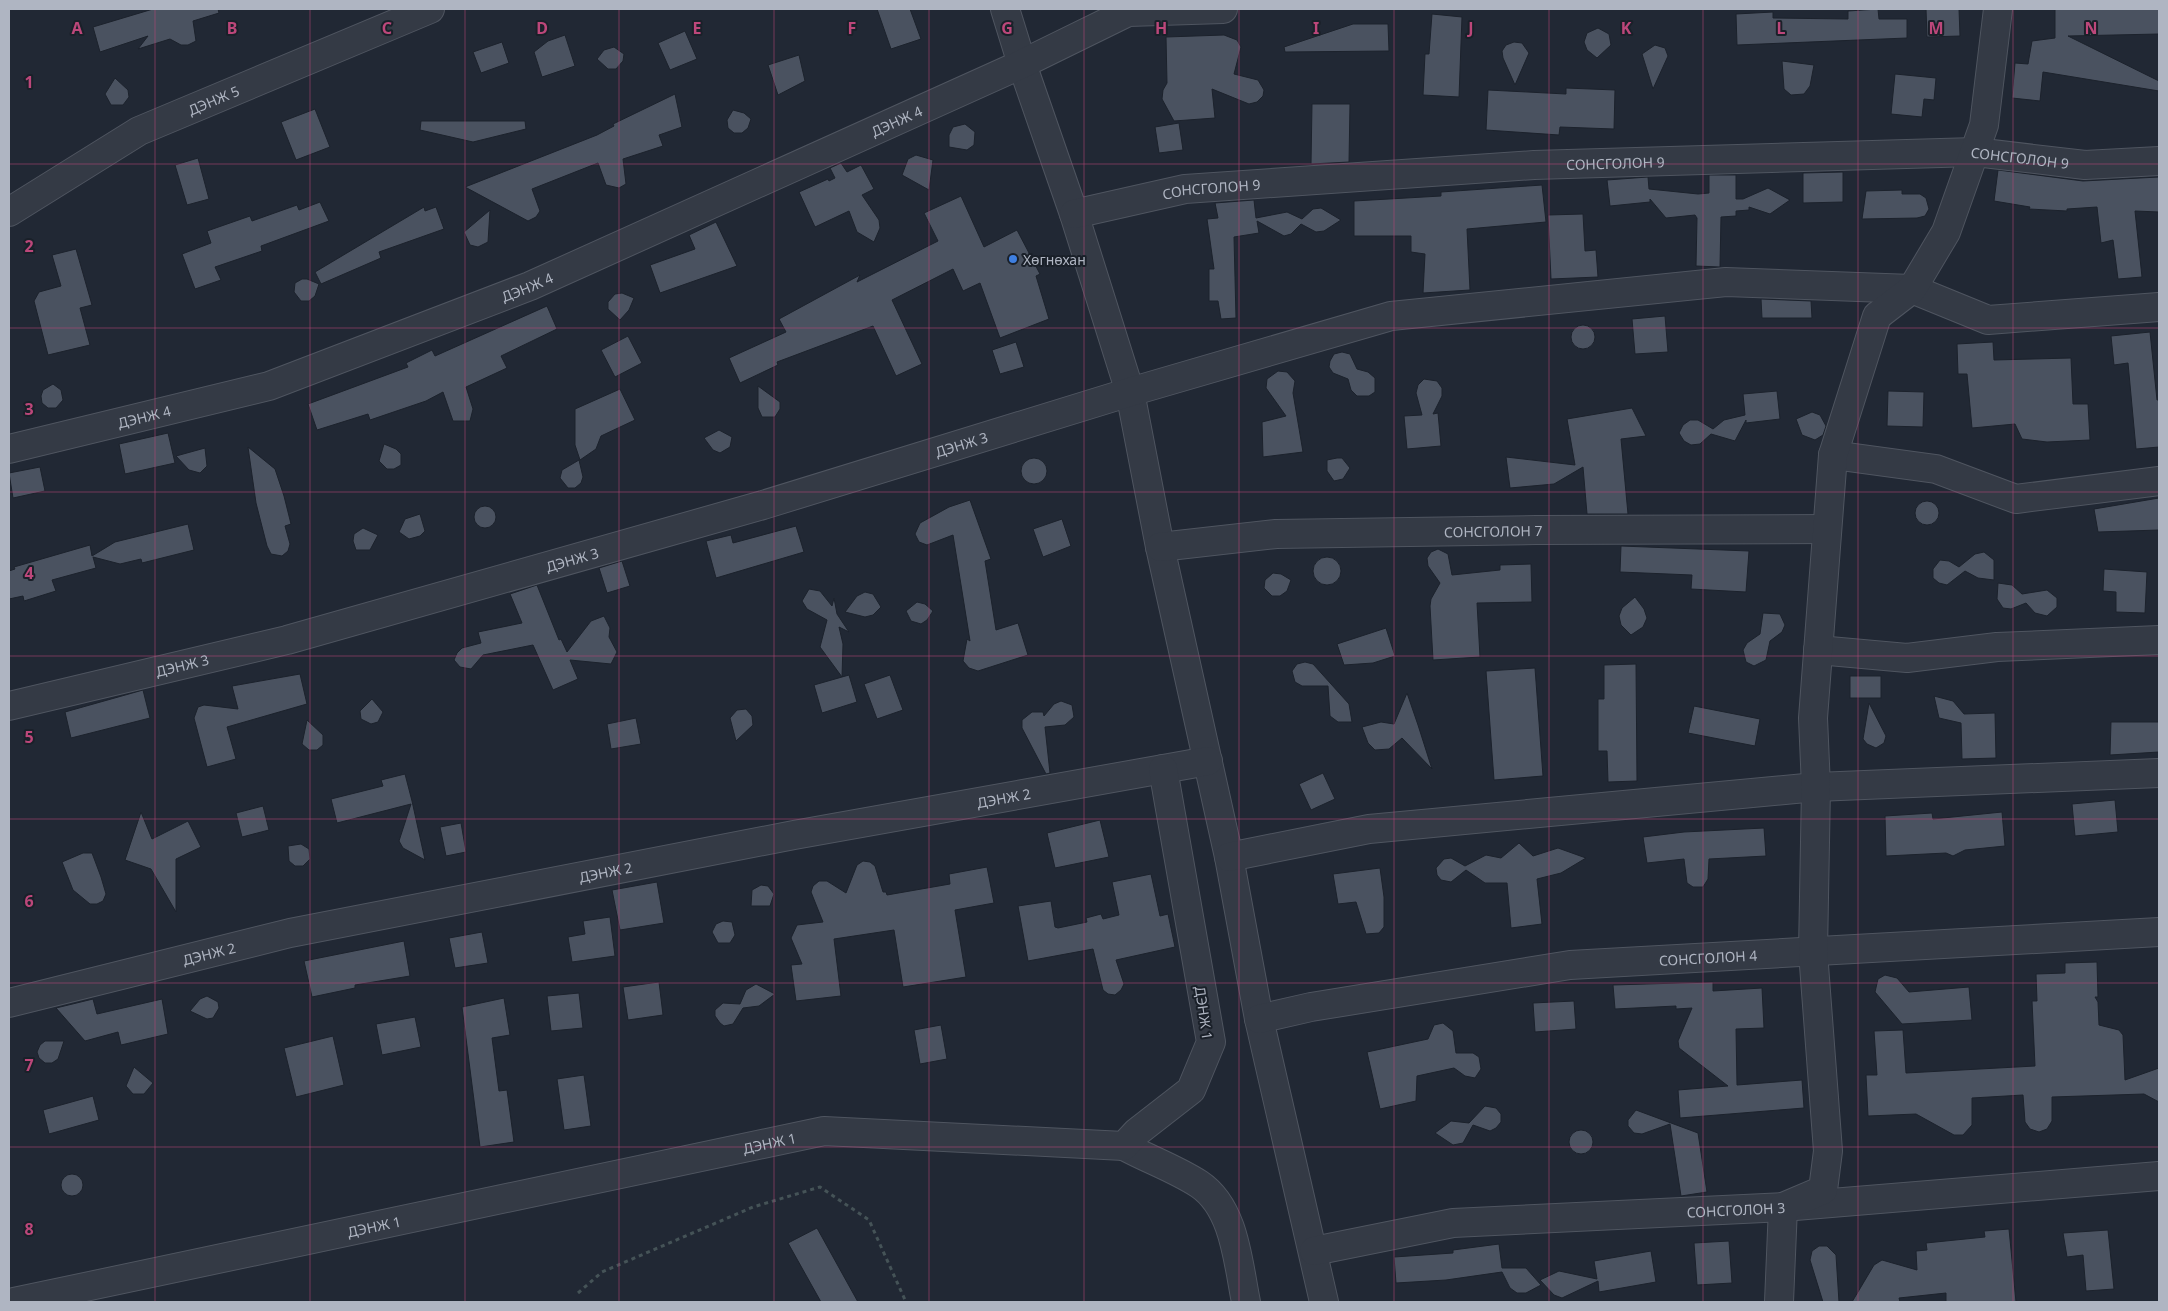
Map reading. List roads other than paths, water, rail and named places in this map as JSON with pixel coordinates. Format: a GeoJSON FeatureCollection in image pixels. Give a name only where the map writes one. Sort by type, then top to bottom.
{"type":"FeatureCollection","features":[{"type":"Feature","properties":{"kind":"street","name":"ДЭНЖ 5"},"geometry":{"type":"LineString","coordinates":[[9,212],[139,131],[430,9]]}},
{"type":"Feature","properties":{"kind":"street"},"geometry":{"type":"LineString","coordinates":[[1005,9],[1074,214],[1130,392],[1160,547],[1229,856],[1259,1019],[1324,1302]]}},
{"type":"Feature","properties":{"kind":"street","name":"ДЭНЖ 4"},"geometry":{"type":"LineString","coordinates":[[9,449],[278,383],[530,286],[1022,64],[1128,12],[1223,9]]}},
{"type":"Feature","properties":{"kind":"street"},"geometry":{"type":"LineString","coordinates":[[1778,1302],[1783,1207],[1823,1190],[1828,1151],[1813,952],[1816,787],[1813,718],[1833,455],[1877,316],[1912,289],[1946,232],[1984,125],[1998,9]]}},
{"type":"Feature","properties":{"kind":"street","name":"СОНСГОЛОН 9"},"geometry":{"type":"LineString","coordinates":[[1074,214],[1185,189],[1534,165],[1975,152],[2085,165],[2159,161]]}},
{"type":"Feature","properties":{"kind":"street"},"geometry":{"type":"LineString","coordinates":[[9,188],[41,192]]}},
{"type":"Feature","properties":{"kind":"street","name":"ДЭНЖ 3"},"geometry":{"type":"LineString","coordinates":[[9,706],[296,637],[763,505],[1130,392],[1391,316],[1726,282],[1912,289]]}},
{"type":"Feature","properties":{"kind":"street"},"geometry":{"type":"LineString","coordinates":[[1912,289],[1988,320],[2159,306]]}},
{"type":"Feature","properties":{"kind":"street"},"geometry":{"type":"LineString","coordinates":[[1833,455],[1936,469],[2016,499],[2159,481]]}},
{"type":"Feature","properties":{"kind":"street","name":"СОНСГОЛОН 7"},"geometry":{"type":"LineString","coordinates":[[1160,547],[1276,534],[1536,530],[1827,529]]}},
{"type":"Feature","properties":{"kind":"street"},"geometry":{"type":"LineString","coordinates":[[1818,650],[1908,658],[1997,647],[2159,640]]}},
{"type":"Feature","properties":{"kind":"street","name":"ДЭНЖ 2"},"geometry":{"type":"LineString","coordinates":[[9,1003],[290,933],[794,836],[1208,761]]}},
{"type":"Feature","properties":{"kind":"street","name":"ДЭНЖ 1"},"geometry":{"type":"LineString","coordinates":[[14,1302],[824,1131],[1124,1146],[1137,1132],[1191,1090],[1210,1042],[1163,769]]}},
{"type":"Feature","properties":{"kind":"street"},"geometry":{"type":"LineString","coordinates":[[1229,856],[1369,829],[1816,787],[2159,773]]}},
{"type":"Feature","properties":{"kind":"street","name":"СОНСГОЛОН 4"},"geometry":{"type":"LineString","coordinates":[[1259,1019],[1311,1007],[1570,965],[2159,932]]}},
{"type":"Feature","properties":{"kind":"street"},"geometry":{"type":"LineString","coordinates":[[1124,1146],[1200,1184],[1217,1202],[1232,1234],[1246,1302]]}},
{"type":"Feature","properties":{"kind":"street","name":"СОНСГОЛОН 3"},"geometry":{"type":"LineString","coordinates":[[1314,1252],[1454,1224],[1783,1207],[2159,1176]]}},
{"type":"Feature","properties":{"kind":"place","name":"Хөгнөхан"},"geometry":{"type":"Point","coordinates":[1013,259]}}]}
